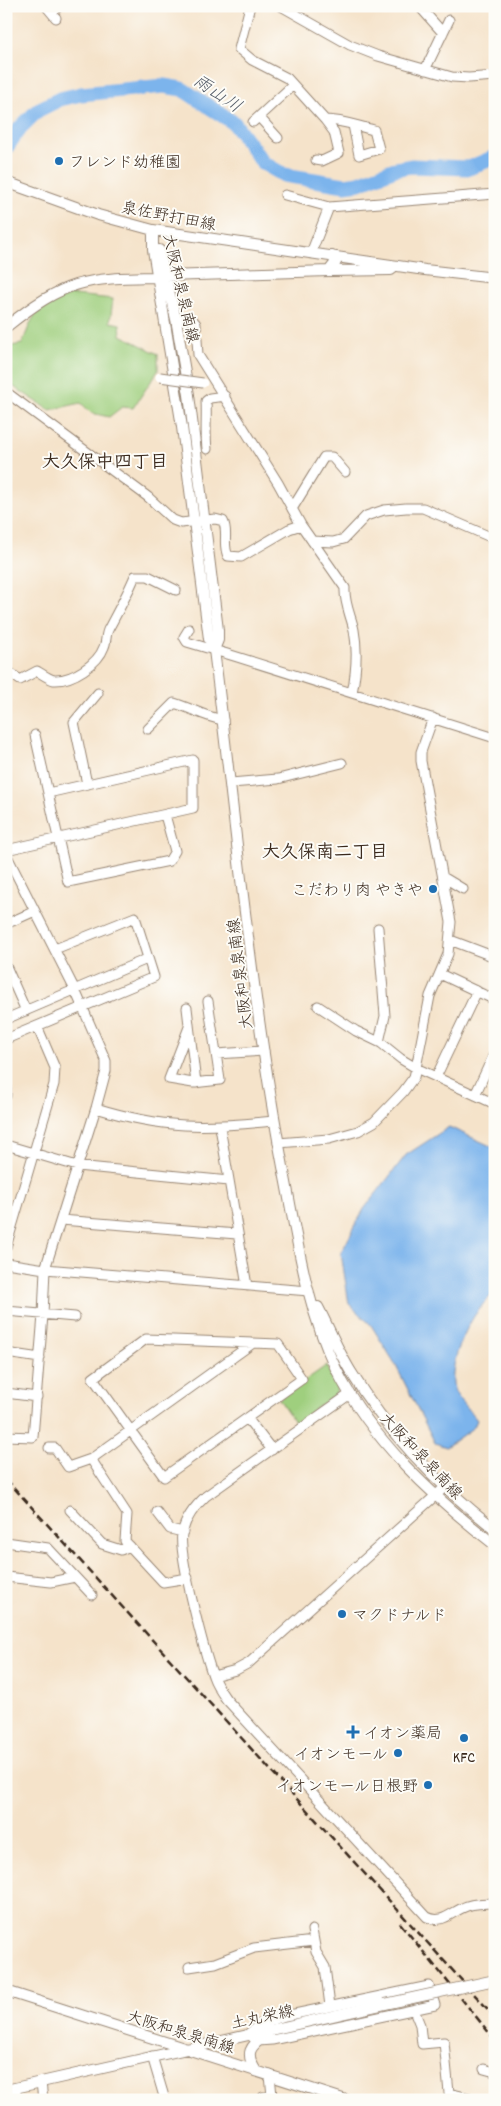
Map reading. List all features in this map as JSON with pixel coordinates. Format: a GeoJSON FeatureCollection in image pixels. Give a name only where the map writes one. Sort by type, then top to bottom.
{"type":"FeatureCollection","features":[{"type":"Feature","properties":{"kind":"main road","name":"泉佐野打田線"},"geometry":{"type":"LineString","coordinates":[[6,182],[98,215],[153,230],[425,270],[495,278]]}},
{"type":"Feature","properties":{"kind":"main road","name":"大阪和泉泉南線"},"geometry":{"type":"LineString","coordinates":[[153,230],[218,630],[218,640],[214,650],[264,1051],[274,1121],[300,1257],[319,1328],[350,1394],[391,1449],[436,1496],[495,1545]]}},
{"type":"Feature","properties":{"kind":"main road"},"geometry":{"type":"LineString","coordinates":[[329,271],[336,262],[332,256]]}},
{"type":"Feature","properties":{"kind":"main road"},"geometry":{"type":"LineString","coordinates":[[6,327],[40,301],[80,282],[114,278],[425,270]]}},
{"type":"Feature","properties":{"kind":"main road","name":"大阪和泉泉南線"},"geometry":{"type":"LineString","coordinates":[[162,277],[176,319],[189,396],[200,522]]}},
{"type":"Feature","properties":{"kind":"main road","name":"大阪和泉泉南線"},"geometry":{"type":"LineString","coordinates":[[309,1291],[350,1370],[381,1417],[444,1487],[495,1528]]}},
{"type":"Feature","properties":{"kind":"main road","name":"土丸栄線"},"geometry":{"type":"LineString","coordinates":[[11,2089],[185,2048],[495,1980]]}},
{"type":"Feature","properties":{"kind":"main road","name":"大阪和泉泉南線"},"geometry":{"type":"LineString","coordinates":[[6,1991],[346,2100]]}},
{"type":"Feature","properties":{"kind":"main road"},"geometry":{"type":"LineString","coordinates":[[256,2071],[250,2057],[253,2045],[273,2029]]}},
{"type":"Feature","properties":{"kind":"street"},"geometry":{"type":"LineString","coordinates":[[51,12],[59,6]]}},
{"type":"Feature","properties":{"kind":"street"},"geometry":{"type":"LineString","coordinates":[[250,6],[239,49],[252,60],[287,78],[334,132],[339,153],[322,161],[316,160]]}},
{"type":"Feature","properties":{"kind":"street"},"geometry":{"type":"LineString","coordinates":[[281,6],[363,51],[425,70],[469,78],[495,76]]}},
{"type":"Feature","properties":{"kind":"street"},"geometry":{"type":"LineString","coordinates":[[418,6],[443,33]]}},
{"type":"Feature","properties":{"kind":"street"},"geometry":{"type":"LineString","coordinates":[[425,70],[450,20]]}},
{"type":"Feature","properties":{"kind":"street"},"geometry":{"type":"LineString","coordinates":[[278,138],[256,120],[293,85]]}},
{"type":"Feature","properties":{"kind":"street"},"geometry":{"type":"LineString","coordinates":[[325,120],[345,120],[353,125]]}},
{"type":"Feature","properties":{"kind":"street"},"geometry":{"type":"LineString","coordinates":[[284,195],[329,207],[495,194]]}},
{"type":"Feature","properties":{"kind":"street"},"geometry":{"type":"LineString","coordinates":[[311,253],[329,207]]}},
{"type":"Feature","properties":{"kind":"street"},"geometry":{"type":"LineString","coordinates":[[176,319],[192,319],[196,324],[198,355],[225,396],[301,525],[345,588],[344,598],[355,633],[356,656],[352,693]]}},
{"type":"Feature","properties":{"kind":"street"},"geometry":{"type":"LineString","coordinates":[[160,377],[203,383],[213,378]]}},
{"type":"Feature","properties":{"kind":"street"},"geometry":{"type":"LineString","coordinates":[[6,392],[148,497],[173,520],[181,523],[215,519],[223,521],[226,527],[225,550],[228,556],[233,558],[241,557],[289,529],[301,525]]}},
{"type":"Feature","properties":{"kind":"street"},"geometry":{"type":"LineString","coordinates":[[207,449],[204,425],[207,416],[206,401],[210,398],[225,396]]}},
{"type":"Feature","properties":{"kind":"street"},"geometry":{"type":"LineString","coordinates":[[292,509],[324,457],[332,457],[345,472]]}},
{"type":"Feature","properties":{"kind":"street"},"geometry":{"type":"LineString","coordinates":[[312,541],[332,542],[344,539],[366,516],[384,510],[406,508],[423,508],[495,539]]}},
{"type":"Feature","properties":{"kind":"street"},"geometry":{"type":"LineString","coordinates":[[6,670],[20,680],[37,671],[53,680],[70,677],[83,670],[101,654],[105,646],[107,631],[125,600],[135,576],[148,576],[176,590]]}},
{"type":"Feature","properties":{"kind":"street"},"geometry":{"type":"LineString","coordinates":[[189,629],[184,637],[186,642],[495,738]]}},
{"type":"Feature","properties":{"kind":"street"},"geometry":{"type":"LineString","coordinates":[[87,784],[74,722],[98,692]]}},
{"type":"Feature","properties":{"kind":"street"},"geometry":{"type":"LineString","coordinates":[[148,728],[174,703],[190,707],[208,718],[223,720]]}},
{"type":"Feature","properties":{"kind":"street"},"geometry":{"type":"LineString","coordinates":[[278,1143],[336,1138],[358,1131],[374,1122],[387,1111],[414,1077],[430,996],[448,954],[451,922],[421,761],[421,752],[433,718]]}},
{"type":"Feature","properties":{"kind":"street"},"geometry":{"type":"LineString","coordinates":[[35,735],[68,882],[168,861],[175,851],[165,815]]}},
{"type":"Feature","properties":{"kind":"street"},"geometry":{"type":"LineString","coordinates":[[6,850],[193,808],[193,760],[48,793]]}},
{"type":"Feature","properties":{"kind":"street"},"geometry":{"type":"LineString","coordinates":[[231,783],[278,779],[342,763]]}},
{"type":"Feature","properties":{"kind":"street"},"geometry":{"type":"LineString","coordinates":[[6,854],[75,990],[81,1008],[106,1061],[106,1071],[96,1108],[45,1269],[37,1397],[32,1437],[6,1436]]}},
{"type":"Feature","properties":{"kind":"street"},"geometry":{"type":"LineString","coordinates":[[443,878],[462,888]]}},
{"type":"Feature","properties":{"kind":"street"},"geometry":{"type":"LineString","coordinates":[[6,924],[35,911]]}},
{"type":"Feature","properties":{"kind":"street"},"geometry":{"type":"LineString","coordinates":[[6,1039],[154,977],[135,917],[54,950]]}},
{"type":"Feature","properties":{"kind":"street"},"geometry":{"type":"LineString","coordinates":[[378,928],[385,1016],[379,1042]]}},
{"type":"Feature","properties":{"kind":"street"},"geometry":{"type":"LineString","coordinates":[[450,940],[495,957]]}},
{"type":"Feature","properties":{"kind":"street"},"geometry":{"type":"LineString","coordinates":[[6,1019],[147,959]]}},
{"type":"Feature","properties":{"kind":"street"},"geometry":{"type":"LineString","coordinates":[[6,966],[26,1011]]}},
{"type":"Feature","properties":{"kind":"street"},"geometry":{"type":"LineString","coordinates":[[440,974],[495,1000]]}},
{"type":"Feature","properties":{"kind":"street"},"geometry":{"type":"LineString","coordinates":[[436,1077],[477,992]]}},
{"type":"Feature","properties":{"kind":"street"},"geometry":{"type":"LineString","coordinates":[[190,1027],[169,1079],[196,1083],[220,1080],[208,1001]]}},
{"type":"Feature","properties":{"kind":"street"},"geometry":{"type":"LineString","coordinates":[[318,1006],[356,1031],[379,1042],[416,1068],[495,1104]]}},
{"type":"Feature","properties":{"kind":"street"},"geometry":{"type":"LineString","coordinates":[[187,1008],[196,1083]]}},
{"type":"Feature","properties":{"kind":"street"},"geometry":{"type":"LineString","coordinates":[[6,1248],[54,1084],[55,1068],[37,1026]]}},
{"type":"Feature","properties":{"kind":"street"},"geometry":{"type":"LineString","coordinates":[[216,1054],[264,1051]]}},
{"type":"Feature","properties":{"kind":"street"},"geometry":{"type":"LineString","coordinates":[[475,1095],[495,1052]]}},
{"type":"Feature","properties":{"kind":"street"},"geometry":{"type":"LineString","coordinates":[[6,1072],[6,1096]]}},
{"type":"Feature","properties":{"kind":"street"},"geometry":{"type":"LineString","coordinates":[[96,1108],[147,1122],[174,1126],[220,1127],[274,1121]]}},
{"type":"Feature","properties":{"kind":"street"},"geometry":{"type":"LineString","coordinates":[[220,1127],[247,1286]]}},
{"type":"Feature","properties":{"kind":"street"},"geometry":{"type":"LineString","coordinates":[[6,1145],[77,1166],[229,1181]]}},
{"type":"Feature","properties":{"kind":"street"},"geometry":{"type":"LineString","coordinates":[[61,1220],[237,1234]]}},
{"type":"Feature","properties":{"kind":"street"},"geometry":{"type":"LineString","coordinates":[[6,1263],[45,1269],[309,1291]]}},
{"type":"Feature","properties":{"kind":"street"},"geometry":{"type":"LineString","coordinates":[[6,1311],[75,1317]]}},
{"type":"Feature","properties":{"kind":"street"},"geometry":{"type":"LineString","coordinates":[[146,1339],[278,1344],[302,1379],[247,1418],[164,1477],[93,1378],[146,1339]]}},
{"type":"Feature","properties":{"kind":"street"},"geometry":{"type":"LineString","coordinates":[[49,1448],[55,1448],[68,1467],[91,1459],[253,1343]]}},
{"type":"Feature","properties":{"kind":"street"},"geometry":{"type":"LineString","coordinates":[[6,1353],[40,1358]]}},
{"type":"Feature","properties":{"kind":"street"},"geometry":{"type":"LineString","coordinates":[[6,1394],[37,1397]]}},
{"type":"Feature","properties":{"kind":"street"},"geometry":{"type":"LineString","coordinates":[[350,1394],[198,1503],[186,1522],[181,1546],[213,1676],[226,1699],[427,1917],[434,1921],[441,1920],[466,1906],[476,1903],[495,1903]]}},
{"type":"Feature","properties":{"kind":"street"},"geometry":{"type":"LineString","coordinates":[[247,1418],[272,1450]]}},
{"type":"Feature","properties":{"kind":"street"},"geometry":{"type":"LineString","coordinates":[[91,1459],[128,1514],[125,1541],[163,1582],[188,1578]]}},
{"type":"Feature","properties":{"kind":"street"},"geometry":{"type":"LineString","coordinates":[[213,1676],[236,1670],[249,1663],[444,1487]]}},
{"type":"Feature","properties":{"kind":"street"},"geometry":{"type":"LineString","coordinates":[[70,1510],[102,1544],[121,1550],[130,1546]]}},
{"type":"Feature","properties":{"kind":"street"},"geometry":{"type":"LineString","coordinates":[[158,1512],[170,1529],[183,1532]]}},
{"type":"Feature","properties":{"kind":"street"},"geometry":{"type":"LineString","coordinates":[[6,1542],[48,1548],[92,1595]]}},
{"type":"Feature","properties":{"kind":"street"},"geometry":{"type":"LineString","coordinates":[[6,1577],[51,1582],[75,1577]]}},
{"type":"Feature","properties":{"kind":"street"},"geometry":{"type":"LineString","coordinates":[[312,1930],[316,1952],[325,1967],[330,2006]]}},
{"type":"Feature","properties":{"kind":"street"},"geometry":{"type":"LineString","coordinates":[[189,1966],[215,1963],[254,1948],[314,1941]]}},
{"type":"Feature","properties":{"kind":"street"},"geometry":{"type":"LineString","coordinates":[[429,1986],[435,2006],[258,2041],[248,2034],[260,2024],[330,2006],[429,1986]]}},
{"type":"Feature","properties":{"kind":"street"},"geometry":{"type":"LineString","coordinates":[[414,2010],[420,2025],[422,2044],[444,2042],[448,2093],[478,2100]]}},
{"type":"Feature","properties":{"kind":"street"},"geometry":{"type":"LineString","coordinates":[[152,2056],[165,2100]]}},
{"type":"Feature","properties":{"kind":"street"},"geometry":{"type":"LineString","coordinates":[[484,2068],[495,2072]]}},
{"type":"Feature","properties":{"kind":"street"},"geometry":{"type":"LineString","coordinates":[[264,2100],[263,2097],[272,2096],[270,2075]]}},
{"type":"Feature","properties":{"kind":"street"},"geometry":{"type":"LineString","coordinates":[[41,2082],[43,2100]]}},
{"type":"Feature","properties":{"kind":"street"},"geometry":{"type":"LineString","coordinates":[[11,2089],[16,2100]]}},
{"type":"Feature","properties":{"kind":"green space"},"geometry":{"type":"Polygon","coordinates":[[[65,294],[113,299],[110,322],[120,324],[121,335],[158,354],[158,371],[133,408],[122,407],[109,417],[91,413],[81,403],[50,410],[6,382],[6,347],[22,344],[37,313],[47,304],[65,294]]]}},
{"type":"Feature","properties":{"kind":"green space"},"geometry":{"type":"Polygon","coordinates":[[[327,1365],[337,1386],[336,1394],[295,1423],[279,1399],[327,1365]]]}},
{"type":"Feature","properties":{"kind":"water"},"geometry":{"type":"Polygon","coordinates":[[[449,1127],[495,1148],[495,1293],[486,1301],[470,1323],[463,1336],[454,1364],[454,1389],[461,1401],[477,1420],[474,1427],[446,1447],[435,1443],[394,1362],[371,1325],[349,1304],[341,1253],[364,1209],[406,1155],[449,1127]]]}},
{"type":"Feature","properties":{"kind":"waterway","name":"雨山川"},"geometry":{"type":"LineString","coordinates":[[6,148],[20,128],[38,110],[60,99],[81,94],[164,86],[182,89],[234,123],[263,163],[284,175],[345,185],[359,183],[395,169],[411,166],[469,168],[495,157]]}},
{"type":"Feature","properties":{"kind":"railway"},"geometry":{"type":"LineString","coordinates":[[6,1479],[495,2017]]}},
{"type":"Feature","properties":{"kind":"railway"},"geometry":{"type":"LineString","coordinates":[[400,1923],[495,2040]]}},
{"type":"Feature","properties":{"kind":"place","name":"フレンド幼稚園"},"geometry":{"type":"Point","coordinates":[59,161]}},
{"type":"Feature","properties":{"kind":"place","name":"こだわり肉 やきや"},"geometry":{"type":"Point","coordinates":[433,889]}},
{"type":"Feature","properties":{"kind":"place","name":"マクドナルド"},"geometry":{"type":"Point","coordinates":[342,1614]}},
{"type":"Feature","properties":{"kind":"place","name":"イオン薬局"},"geometry":{"type":"Point","coordinates":[353,1732]}},
{"type":"Feature","properties":{"kind":"place","name":"KFC"},"geometry":{"type":"Point","coordinates":[464,1738]}},
{"type":"Feature","properties":{"kind":"place","name":"イオンモール"},"geometry":{"type":"Point","coordinates":[398,1753]}},
{"type":"Feature","properties":{"kind":"place","name":"イオンモール日根野"},"geometry":{"type":"Point","coordinates":[428,1785]}},
{"type":"Feature","properties":{"kind":"district","name":"大久保中四丁目"},"geometry":{"type":"Point","coordinates":[105,461]}},
{"type":"Feature","properties":{"kind":"district","name":"大久保南二丁目"},"geometry":{"type":"Point","coordinates":[325,851]}}]}
